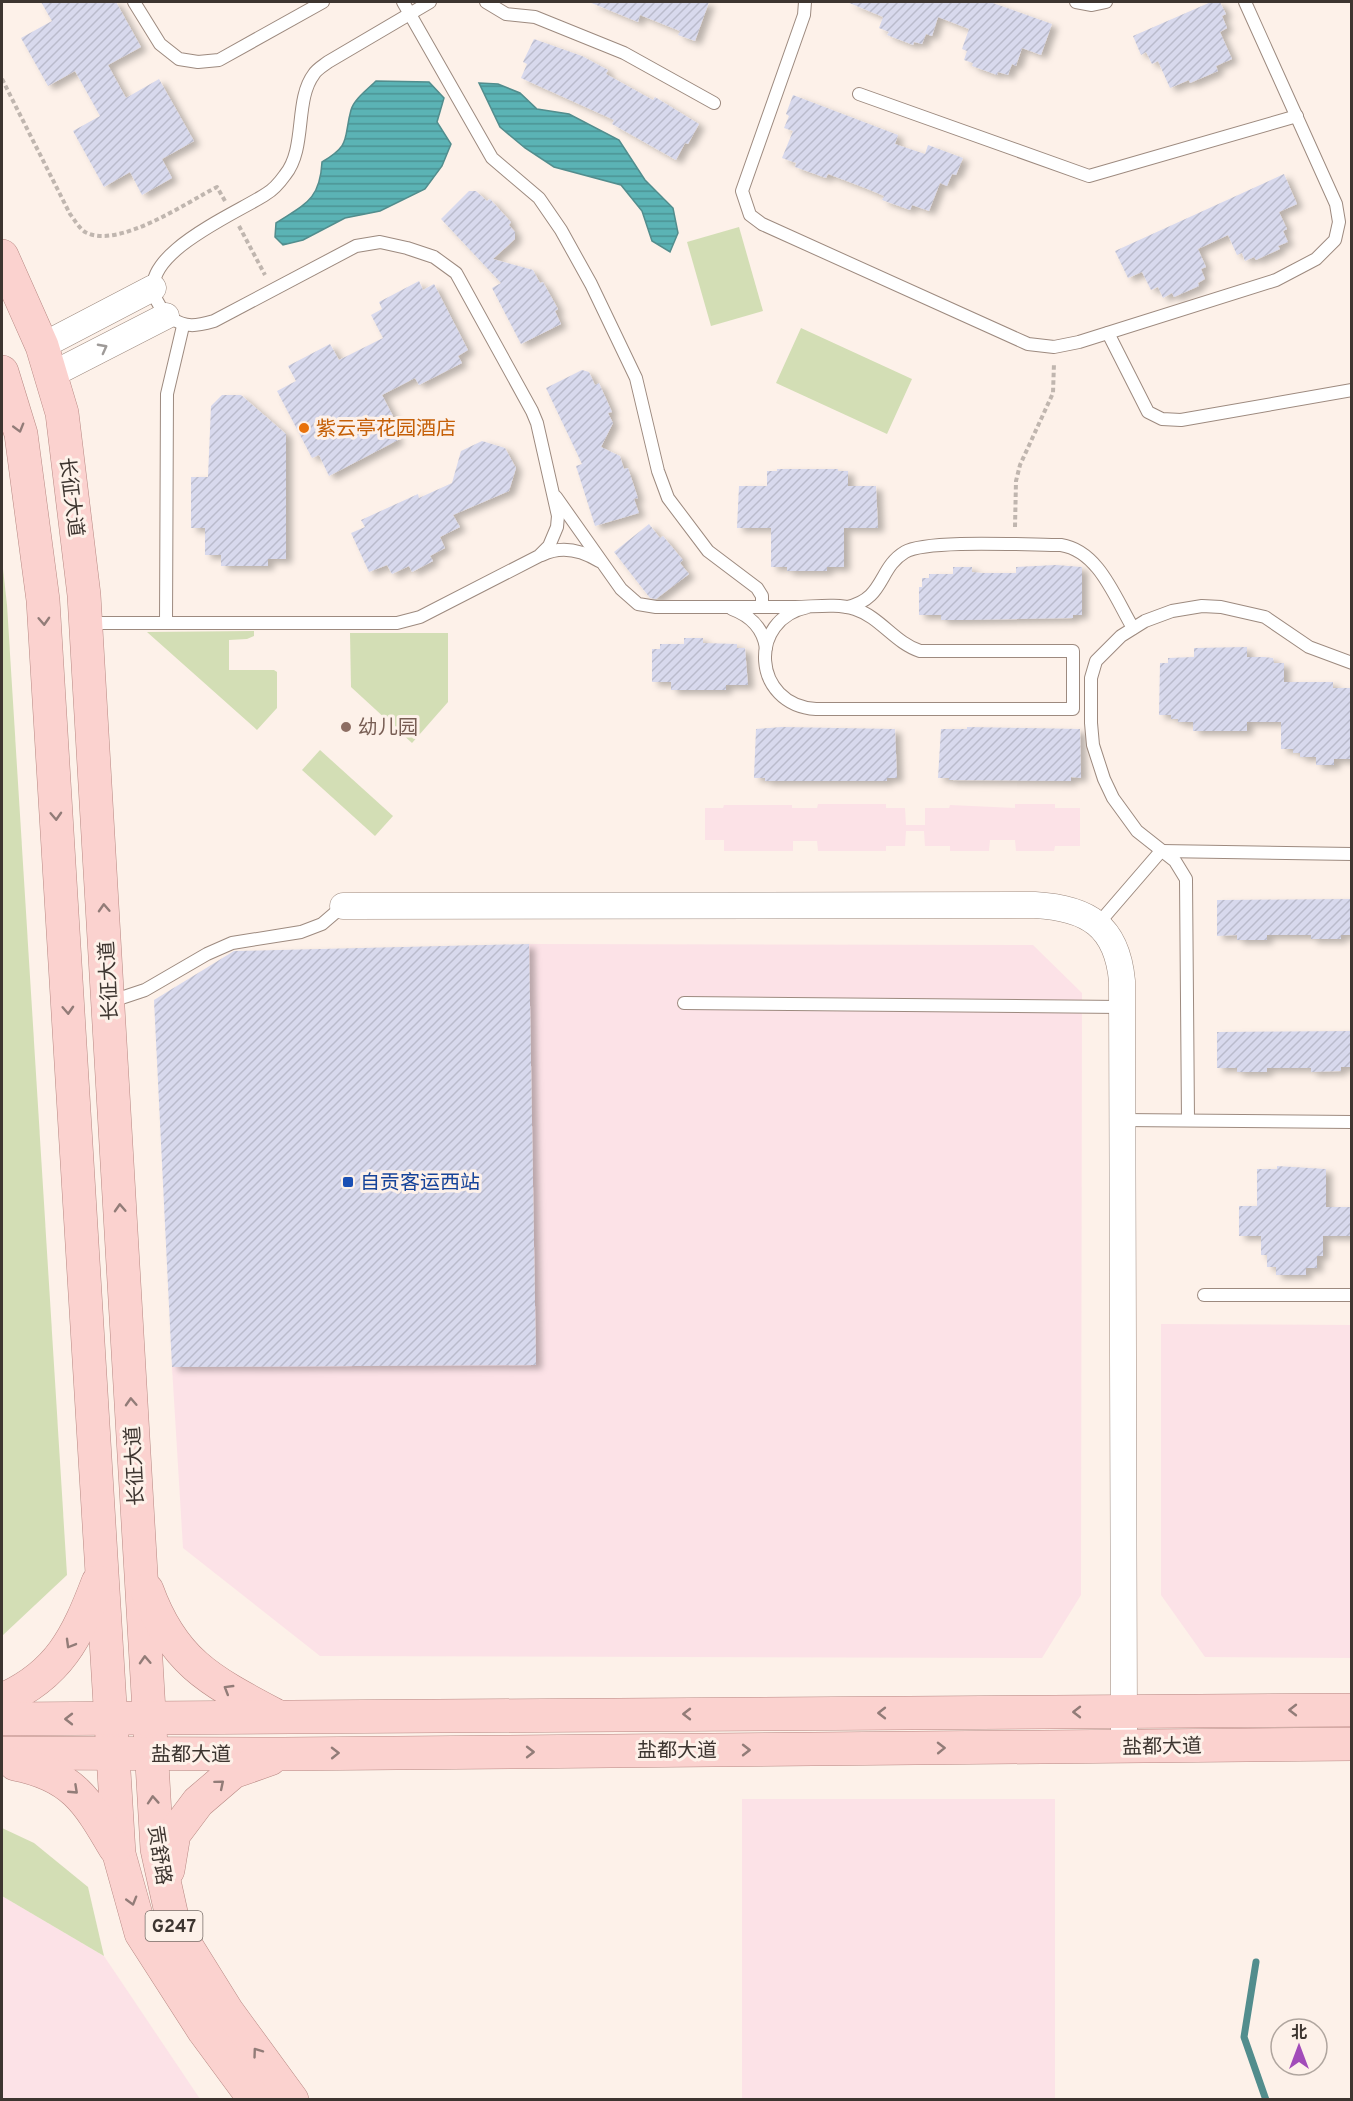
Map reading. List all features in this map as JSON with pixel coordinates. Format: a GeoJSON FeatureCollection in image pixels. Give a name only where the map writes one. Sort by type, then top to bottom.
{"type":"FeatureCollection","features":[{"type":"Feature","properties":{"kind":"main road","name":"长征大道"},"geometry":{"type":"LineString","coordinates":[[2,256],[46,361],[62,413],[86,623],[148,1718]]}},
{"type":"Feature","properties":{"kind":"main road","name":"长征大道"},"geometry":{"type":"LineString","coordinates":[[2,372],[21,434],[43,600],[110,1719]]}},
{"type":"Feature","properties":{"kind":"main road"},"geometry":{"type":"LineString","coordinates":[[140,1567],[155,1611],[172,1642],[198,1670],[279,1717]]}},
{"type":"Feature","properties":{"kind":"main road"},"geometry":{"type":"LineString","coordinates":[[2,1700],[45,1675],[67,1651],[86,1615],[101,1571]]}},
{"type":"Feature","properties":{"kind":"main road","name":"盐都大道"},"geometry":{"type":"LineString","coordinates":[[2,1719],[1352,1710]]}},
{"type":"Feature","properties":{"kind":"main road","name":"贡舒路"},"geometry":{"type":"LineString","coordinates":[[148,1718],[157,1849],[174,1926],[227,2011],[292,2100]]}},
{"type":"Feature","properties":{"kind":"main road","name":"贡舒路"},"geometry":{"type":"LineString","coordinates":[[110,1719],[119,1854],[141,1933],[204,2031],[255,2100]]}},
{"type":"Feature","properties":{"kind":"main road","name":"盐都大道"},"geometry":{"type":"LineString","coordinates":[[2,1754],[150,1755],[1352,1744]]}},
{"type":"Feature","properties":{"kind":"main road"},"geometry":{"type":"LineString","coordinates":[[165,1887],[174,1834],[198,1802],[233,1772],[283,1754]]}},
{"type":"Feature","properties":{"kind":"main road"},"geometry":{"type":"LineString","coordinates":[[2,1761],[42,1769],[72,1786],[94,1812],[119,1854]]}},
{"type":"Feature","properties":{"kind":"street"},"geometry":{"type":"LineString","coordinates":[[46,361],[153,288]]}},
{"type":"Feature","properties":{"kind":"street"},"geometry":{"type":"LineString","coordinates":[[46,361],[175,321]]}},
{"type":"Feature","properties":{"kind":"street"},"geometry":{"type":"LineString","coordinates":[[343,906],[1035,905],[1061,907],[1082,913],[1098,924],[1111,939],[1120,958],[1122,1007],[1124,1746]]}},
{"type":"Feature","properties":{"kind":"lane"},"geometry":{"type":"LineString","coordinates":[[134,2],[160,44],[179,59],[198,62],[219,60],[323,2]]}},
{"type":"Feature","properties":{"kind":"lane"},"geometry":{"type":"LineString","coordinates":[[404,2],[492,158],[539,198],[561,230],[591,284],[636,378],[658,471],[668,498],[708,551],[757,588],[762,596],[762,607]]}},
{"type":"Feature","properties":{"kind":"lane"},"geometry":{"type":"LineString","coordinates":[[166,623],[167,394],[175,321],[154,295],[155,275],[162,261],[180,245],[268,193],[287,173],[297,151],[305,97],[313,75],[328,62],[430,2]]}},
{"type":"Feature","properties":{"kind":"lane"},"geometry":{"type":"LineString","coordinates":[[486,2],[506,14],[535,17],[624,53],[714,103]]}},
{"type":"Feature","properties":{"kind":"lane"},"geometry":{"type":"LineString","coordinates":[[805,2],[804,15],[742,190],[750,215],[762,224],[1028,344],[1054,347],[1108,333],[1276,280],[1316,259],[1335,240],[1339,222],[1336,204],[1245,2]]}},
{"type":"Feature","properties":{"kind":"lane"},"geometry":{"type":"LineString","coordinates":[[1076,2],[1092,5],[1106,2]]}},
{"type":"Feature","properties":{"kind":"lane"},"geometry":{"type":"LineString","coordinates":[[859,94],[1089,176],[1297,116]]}},
{"type":"Feature","properties":{"kind":"lane"},"geometry":{"type":"LineString","coordinates":[[175,321],[214,321],[356,246],[380,242],[434,257],[456,273],[532,411],[558,516],[557,527],[549,546],[539,556]]}},
{"type":"Feature","properties":{"kind":"lane"},"geometry":{"type":"LineString","coordinates":[[1108,333],[1148,412],[1162,419],[1181,420],[1352,390]]}},
{"type":"Feature","properties":{"kind":"lane"},"geometry":{"type":"LineString","coordinates":[[552,491],[621,589],[638,604],[648,607],[846,607],[865,614],[902,642],[920,651],[1073,651],[1074,709]]}},
{"type":"Feature","properties":{"kind":"lane"},"geometry":{"type":"LineString","coordinates":[[846,607],[872,596],[896,558],[910,549],[928,545],[1061,545],[1071,547],[1087,556],[1133,628]]}},
{"type":"Feature","properties":{"kind":"lane"},"geometry":{"type":"LineString","coordinates":[[86,623],[397,623],[420,617],[550,550],[564,549],[588,554],[603,563]]}},
{"type":"Feature","properties":{"kind":"lane"},"geometry":{"type":"LineString","coordinates":[[1186,879],[1182,868],[1137,831],[1113,798],[1097,761],[1091,709],[1091,678],[1096,661],[1133,628],[1172,611],[1202,606],[1221,607],[1265,617],[1309,647],[1352,663]]}},
{"type":"Feature","properties":{"kind":"lane"},"geometry":{"type":"LineString","coordinates":[[724,607],[751,618],[762,634],[766,649],[766,671],[773,689],[791,704],[802,708],[1091,709]]}},
{"type":"Feature","properties":{"kind":"lane"},"geometry":{"type":"LineString","coordinates":[[766,649],[771,631],[782,618],[795,609],[808,607]]}},
{"type":"Feature","properties":{"kind":"lane"},"geometry":{"type":"LineString","coordinates":[[1161,851],[1352,854]]}},
{"type":"Feature","properties":{"kind":"lane"},"geometry":{"type":"LineString","coordinates":[[1098,924],[1161,851]]}},
{"type":"Feature","properties":{"kind":"lane"},"geometry":{"type":"LineString","coordinates":[[1188,1120],[1186,879],[1188,859],[1200,852]]}},
{"type":"Feature","properties":{"kind":"lane"},"geometry":{"type":"LineString","coordinates":[[109,1002],[145,990],[207,954],[232,943],[301,932],[322,924],[343,906]]}},
{"type":"Feature","properties":{"kind":"lane"},"geometry":{"type":"LineString","coordinates":[[684,1003],[1122,1007]]}},
{"type":"Feature","properties":{"kind":"lane"},"geometry":{"type":"LineString","coordinates":[[1122,1120],[1352,1122]]}},
{"type":"Feature","properties":{"kind":"lane"},"geometry":{"type":"LineString","coordinates":[[1204,1295],[1352,1295]]}},
{"type":"Feature","properties":{"kind":"path"},"geometry":{"type":"LineString","coordinates":[[2,79],[70,214],[84,231],[102,236],[124,235],[217,186],[273,290]]}},
{"type":"Feature","properties":{"kind":"path"},"geometry":{"type":"LineString","coordinates":[[1015,545],[1016,482],[1020,465],[1053,393],[1054,347]]}},
{"type":"Feature","properties":{"kind":"shaded area"},"geometry":{"type":"Polygon","coordinates":[[[818,804],[886,804],[886,808],[905,808],[906,825],[925,825],[925,808],[949,808],[950,805],[1015,808],[1015,804],[1055,804],[1055,808],[1080,808],[1080,846],[1055,846],[1054,851],[1016,851],[1015,840],[990,840],[989,851],[950,851],[950,846],[925,846],[924,831],[906,831],[905,846],[886,846],[886,851],[818,851],[817,841],[793,841],[793,851],[724,851],[724,840],[705,840],[705,808],[723,808],[724,805],[792,805],[792,808],[817,808],[818,804]]]}},
{"type":"Feature","properties":{"kind":"shaded area"},"geometry":{"type":"Polygon","coordinates":[[[529,944],[1033,945],[1082,993],[1081,1595],[1042,1658],[320,1656],[183,1548],[172,1367],[536,1364],[529,944]]]}},
{"type":"Feature","properties":{"kind":"shaded area"},"geometry":{"type":"Polygon","coordinates":[[[1161,1324],[1351,1325],[1351,1658],[1205,1657],[1161,1595],[1161,1324]]]}},
{"type":"Feature","properties":{"kind":"shaded area"},"geometry":{"type":"Polygon","coordinates":[[[742,1799],[1055,1799],[1055,2099],[742,2099],[742,1799]]]}},
{"type":"Feature","properties":{"kind":"shaded area"},"geometry":{"type":"Polygon","coordinates":[[[2,1896],[104,1956],[200,2099],[2,2100],[2,1896]]]}},
{"type":"Feature","properties":{"kind":"green space"},"geometry":{"type":"Polygon","coordinates":[[[739,227],[763,311],[711,326],[687,242],[739,227]]]}},
{"type":"Feature","properties":{"kind":"green space"},"geometry":{"type":"Polygon","coordinates":[[[801,328],[912,379],[887,434],[776,383],[801,328]]]}},
{"type":"Feature","properties":{"kind":"green space"},"geometry":{"type":"Polygon","coordinates":[[[2,560],[7,605],[67,1575],[2,1636],[2,560]]]}},
{"type":"Feature","properties":{"kind":"green space"},"geometry":{"type":"Polygon","coordinates":[[[254,631],[254,636],[247,639],[229,640],[229,670],[274,670],[277,672],[277,708],[257,730],[147,632],[254,631]]]}},
{"type":"Feature","properties":{"kind":"green space"},"geometry":{"type":"Polygon","coordinates":[[[350,633],[448,633],[448,702],[412,743],[351,687],[350,633]]]}},
{"type":"Feature","properties":{"kind":"green space"},"geometry":{"type":"Polygon","coordinates":[[[320,750],[393,816],[375,836],[302,770],[320,750]]]}},
{"type":"Feature","properties":{"kind":"green space"},"geometry":{"type":"Polygon","coordinates":[[[2,1828],[34,1843],[88,1887],[104,1956],[2,1896],[2,1828]]]}},
{"type":"Feature","properties":{"kind":"water"},"geometry":{"type":"Polygon","coordinates":[[[376,81],[429,82],[444,98],[437,122],[451,144],[442,166],[425,189],[380,211],[345,218],[303,240],[283,245],[275,237],[276,223],[303,205],[314,193],[321,175],[322,162],[332,156],[345,140],[353,106],[376,81]]]}},
{"type":"Feature","properties":{"kind":"water"},"geometry":{"type":"Polygon","coordinates":[[[479,83],[498,84],[520,93],[537,109],[569,114],[619,140],[645,180],[673,208],[678,233],[670,252],[652,241],[642,211],[621,185],[554,167],[525,148],[500,127],[479,83]]]}},
{"type":"Feature","properties":{"kind":"building"},"geometry":{"type":"Polygon","coordinates":[[[41,2],[116,2],[141,47],[108,65],[126,98],[159,79],[194,141],[162,159],[172,178],[142,195],[130,172],[104,187],[73,131],[100,116],[75,71],[48,86],[21,38],[52,21],[41,2]]]}},
{"type":"Feature","properties":{"kind":"building"},"geometry":{"type":"Polygon","coordinates":[[[589,2],[709,2],[695,41],[678,35],[680,31],[640,15],[638,22],[589,2]]]}},
{"type":"Feature","properties":{"kind":"building"},"geometry":{"type":"Polygon","coordinates":[[[847,2],[990,2],[1052,24],[1041,55],[1022,48],[1016,66],[1012,64],[1008,75],[998,72],[997,75],[972,66],[973,63],[964,60],[967,51],[962,49],[969,29],[938,17],[932,36],[926,34],[922,44],[914,42],[913,45],[887,35],[889,32],[879,28],[883,17],[847,2]]]}},
{"type":"Feature","properties":{"kind":"building"},"geometry":{"type":"Polygon","coordinates":[[[1211,2],[1220,2],[1226,14],[1222,16],[1227,28],[1220,32],[1232,59],[1216,66],[1218,71],[1190,83],[1189,80],[1170,88],[1158,61],[1152,64],[1146,52],[1141,55],[1133,36],[1211,2]]]}},
{"type":"Feature","properties":{"kind":"building"},"geometry":{"type":"Polygon","coordinates":[[[534,39],[582,56],[608,70],[606,74],[653,100],[655,97],[699,124],[676,160],[612,124],[614,120],[521,78],[527,64],[523,62],[534,39]]]}},
{"type":"Feature","properties":{"kind":"building"},"geometry":{"type":"Polygon","coordinates":[[[793,95],[898,135],[895,144],[925,154],[928,145],[963,158],[956,175],[952,174],[947,186],[940,183],[929,211],[912,205],[910,210],[882,200],[884,196],[828,174],[826,178],[795,167],[796,163],[782,158],[793,131],[784,128],[793,95]]]}},
{"type":"Feature","properties":{"kind":"building"},"geometry":{"type":"Polygon","coordinates":[[[1284,174],[1297,204],[1279,212],[1287,229],[1283,231],[1288,242],[1278,246],[1280,249],[1256,260],[1254,257],[1245,261],[1242,253],[1237,255],[1228,235],[1198,249],[1206,267],[1201,269],[1205,279],[1198,283],[1199,286],[1174,297],[1172,293],[1163,298],[1158,287],[1151,290],[1142,272],[1128,278],[1115,251],[1284,174]]]}},
{"type":"Feature","properties":{"kind":"building"},"geometry":{"type":"Polygon","coordinates":[[[469,191],[476,191],[487,201],[490,199],[511,222],[509,225],[515,232],[515,239],[493,259],[533,270],[540,283],[543,282],[558,309],[555,311],[561,324],[521,344],[492,288],[501,283],[441,219],[469,191]]]}},
{"type":"Feature","properties":{"kind":"building"},"geometry":{"type":"Polygon","coordinates":[[[419,281],[423,290],[434,284],[468,350],[458,356],[462,363],[419,385],[415,378],[382,395],[393,416],[387,419],[398,440],[329,476],[319,455],[312,458],[277,391],[296,381],[288,366],[330,344],[339,360],[383,338],[371,315],[382,309],[379,302],[419,281]]]}},
{"type":"Feature","properties":{"kind":"building"},"geometry":{"type":"Polygon","coordinates":[[[582,370],[589,372],[595,385],[599,383],[612,412],[608,413],[613,423],[601,447],[620,456],[624,469],[628,468],[638,498],[634,499],[639,513],[595,526],[576,466],[582,464],[546,388],[582,370]]]}},
{"type":"Feature","properties":{"kind":"building"},"geometry":{"type":"Polygon","coordinates":[[[222,395],[241,395],[286,434],[286,559],[268,559],[268,566],[221,566],[221,555],[205,555],[205,528],[191,528],[191,477],[208,477],[211,406],[222,395]]]}},
{"type":"Feature","properties":{"kind":"building"},"geometry":{"type":"Polygon","coordinates":[[[482,441],[505,448],[516,468],[509,491],[453,515],[460,527],[440,537],[445,548],[430,556],[433,561],[412,572],[409,566],[392,574],[387,565],[369,572],[351,533],[365,527],[361,520],[418,494],[419,498],[452,483],[461,451],[482,441]]]}},
{"type":"Feature","properties":{"kind":"building"},"geometry":{"type":"Polygon","coordinates":[[[777,469],[838,469],[838,471],[848,471],[848,486],[876,486],[878,528],[844,528],[844,567],[827,567],[827,571],[787,571],[787,567],[771,567],[771,528],[737,528],[739,486],[767,486],[767,471],[777,471],[777,469]]]}},
{"type":"Feature","properties":{"kind":"building"},"geometry":{"type":"Polygon","coordinates":[[[649,524],[660,538],[663,536],[683,560],[680,563],[689,574],[656,599],[650,598],[614,552],[649,524]]]}},
{"type":"Feature","properties":{"kind":"building"},"geometry":{"type":"Polygon","coordinates":[[[1056,565],[1082,567],[1082,615],[1073,615],[1073,618],[941,620],[941,615],[919,615],[919,587],[922,587],[922,578],[929,578],[929,574],[953,574],[953,567],[972,567],[972,572],[982,573],[1016,573],[1016,567],[1056,565]]]}},
{"type":"Feature","properties":{"kind":"building"},"geometry":{"type":"Polygon","coordinates":[[[684,638],[703,638],[703,643],[737,644],[737,648],[745,648],[748,685],[726,685],[726,690],[671,690],[671,682],[652,682],[652,649],[660,649],[660,644],[684,644],[684,638]]]}},
{"type":"Feature","properties":{"kind":"building"},"geometry":{"type":"Polygon","coordinates":[[[1247,647],[1247,657],[1273,658],[1274,663],[1284,663],[1284,682],[1333,682],[1333,688],[1352,688],[1352,759],[1334,759],[1334,765],[1316,765],[1316,757],[1300,757],[1300,753],[1293,753],[1293,749],[1281,749],[1281,722],[1247,722],[1247,731],[1193,731],[1193,722],[1178,722],[1178,719],[1171,719],[1171,715],[1159,715],[1160,663],[1168,663],[1168,658],[1194,657],[1194,648],[1247,647]]]}},
{"type":"Feature","properties":{"kind":"building"},"geometry":{"type":"Polygon","coordinates":[[[782,727],[895,729],[897,778],[887,778],[887,781],[765,781],[765,778],[754,778],[756,729],[782,727]]]}},
{"type":"Feature","properties":{"kind":"building"},"geometry":{"type":"Polygon","coordinates":[[[967,727],[1080,729],[1081,778],[1071,777],[1071,781],[938,778],[941,729],[967,729],[967,727]]]}},
{"type":"Feature","properties":{"kind":"building"},"geometry":{"type":"Polygon","coordinates":[[[1352,899],[1352,935],[1341,935],[1341,939],[1311,939],[1311,935],[1267,935],[1267,940],[1237,940],[1237,935],[1217,936],[1217,900],[1352,899]]]}},
{"type":"Feature","properties":{"kind":"building","name":"自贡客运西站"},"geometry":{"type":"Polygon","coordinates":[[[529,944],[536,1365],[172,1367],[154,1000],[234,951],[529,944]]]}},
{"type":"Feature","properties":{"kind":"building"},"geometry":{"type":"Polygon","coordinates":[[[1352,1031],[1352,1067],[1341,1067],[1341,1071],[1311,1072],[1311,1068],[1267,1068],[1267,1072],[1237,1072],[1237,1068],[1217,1068],[1217,1032],[1352,1031]]]}},
{"type":"Feature","properties":{"kind":"building"},"geometry":{"type":"Polygon","coordinates":[[[1277,1166],[1326,1169],[1326,1207],[1352,1207],[1352,1236],[1323,1236],[1323,1256],[1317,1256],[1317,1268],[1306,1268],[1306,1275],[1276,1275],[1276,1267],[1267,1267],[1267,1255],[1261,1255],[1261,1236],[1239,1236],[1239,1206],[1257,1206],[1257,1169],[1277,1169],[1277,1166]]]}},
{"type":"Feature","properties":{"kind":"waterway"},"geometry":{"type":"LineString","coordinates":[[1256,1962],[1244,2037],[1266,2100]]}},
{"type":"Feature","properties":{"kind":"place","name":"紫云亭花园酒店"},"geometry":{"type":"Point","coordinates":[304,428]}},
{"type":"Feature","properties":{"kind":"place","name":"幼儿园"},"geometry":{"type":"Point","coordinates":[346,727]}},
{"type":"Feature","properties":{"kind":"place","name":"自贡客运西站"},"geometry":{"type":"Point","coordinates":[348,1182]}}]}
